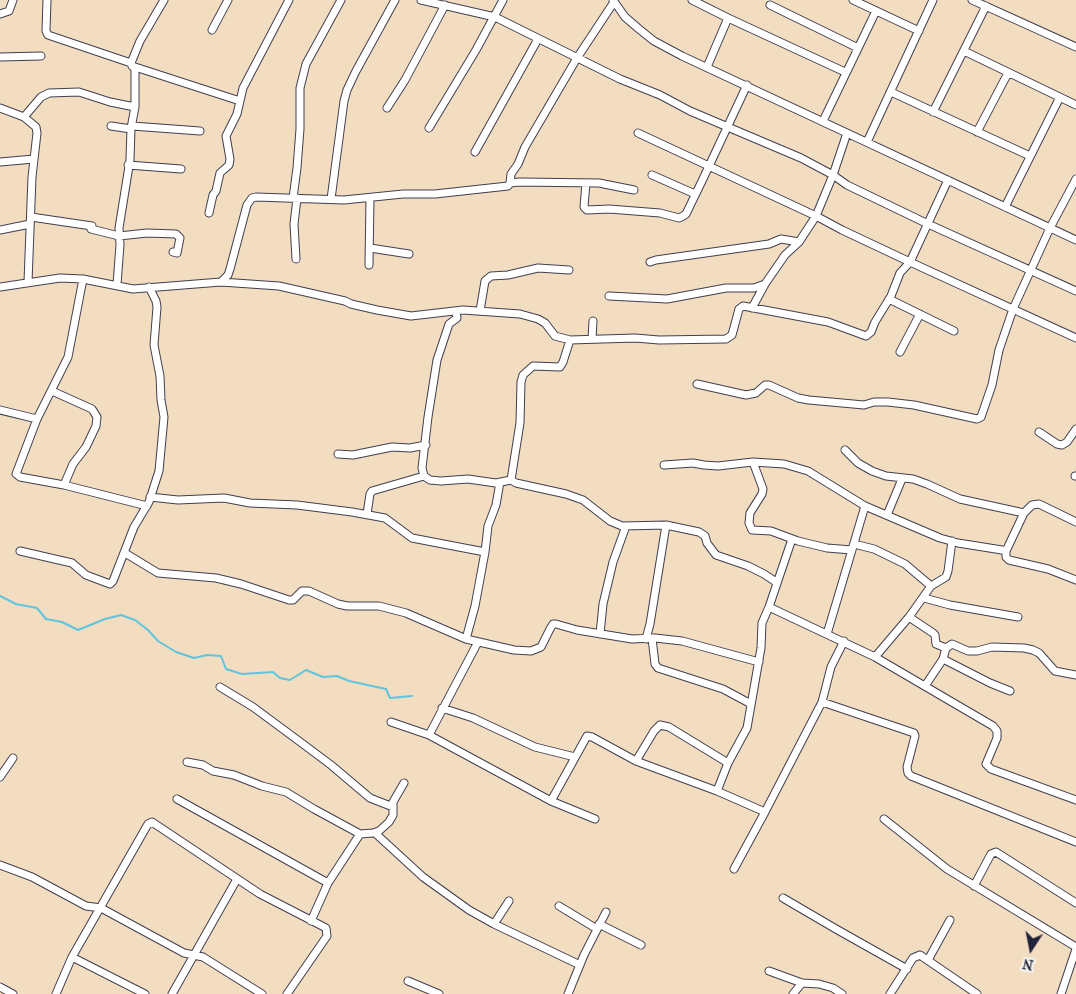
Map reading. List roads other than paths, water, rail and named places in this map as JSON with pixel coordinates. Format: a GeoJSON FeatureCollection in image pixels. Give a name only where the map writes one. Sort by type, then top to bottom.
{"type":"FeatureCollection","features":[{"type":"Feature","properties":{"kind":"street"},"geometry":{"type":"LineString","coordinates":[[0,14],[10,12],[12,0]]}},
{"type":"Feature","properties":{"kind":"street"},"geometry":{"type":"LineString","coordinates":[[48,0],[46,31],[48,35],[240,101]]}},
{"type":"Feature","properties":{"kind":"street"},"geometry":{"type":"LineString","coordinates":[[117,284],[123,194],[135,107],[135,76],[132,65],[140,41],[164,0]]}},
{"type":"Feature","properties":{"kind":"street"},"geometry":{"type":"LineString","coordinates":[[212,30],[228,0]]}},
{"type":"Feature","properties":{"kind":"street"},"geometry":{"type":"LineString","coordinates":[[209,213],[220,173],[229,165],[230,159],[226,136],[237,114],[243,88],[289,0]]}},
{"type":"Feature","properties":{"kind":"street"},"geometry":{"type":"LineString","coordinates":[[296,259],[294,224],[300,129],[300,88],[306,64],[341,0]]}},
{"type":"Feature","properties":{"kind":"street"},"geometry":{"type":"LineString","coordinates":[[331,200],[347,90],[395,0]]}},
{"type":"Feature","properties":{"kind":"street"},"geometry":{"type":"LineString","coordinates":[[421,0],[495,17],[620,79],[660,95],[726,128],[794,155],[848,185],[928,224],[1076,291]]}},
{"type":"Feature","properties":{"kind":"street"},"geometry":{"type":"LineString","coordinates":[[429,128],[495,17],[503,0]]}},
{"type":"Feature","properties":{"kind":"street"},"geometry":{"type":"LineString","coordinates":[[692,0],[845,72]]}},
{"type":"Feature","properties":{"kind":"street"},"geometry":{"type":"LineString","coordinates":[[852,0],[919,31]]}},
{"type":"Feature","properties":{"kind":"street"},"geometry":{"type":"LineString","coordinates":[[867,142],[933,0]]}},
{"type":"Feature","properties":{"kind":"street"},"geometry":{"type":"LineString","coordinates":[[972,0],[1076,47]]}},
{"type":"Feature","properties":{"kind":"street"},"geometry":{"type":"LineString","coordinates":[[510,183],[511,174],[525,147],[613,1],[626,18],[654,41],[1076,240]]}},
{"type":"Feature","properties":{"kind":"street"},"geometry":{"type":"LineString","coordinates":[[770,5],[858,48]]}},
{"type":"Feature","properties":{"kind":"street"},"geometry":{"type":"LineString","coordinates":[[387,108],[445,6]]}},
{"type":"Feature","properties":{"kind":"street"},"geometry":{"type":"LineString","coordinates":[[933,112],[986,6]]}},
{"type":"Feature","properties":{"kind":"street"},"geometry":{"type":"LineString","coordinates":[[823,121],[876,11]]}},
{"type":"Feature","properties":{"kind":"street"},"geometry":{"type":"LineString","coordinates":[[707,67],[728,18]]}},
{"type":"Feature","properties":{"kind":"street"},"geometry":{"type":"LineString","coordinates":[[475,152],[538,39]]}},
{"type":"Feature","properties":{"kind":"street"},"geometry":{"type":"LineString","coordinates":[[964,51],[1076,105]]}},
{"type":"Feature","properties":{"kind":"street"},"geometry":{"type":"LineString","coordinates":[[0,57],[41,56]]}},
{"type":"Feature","properties":{"kind":"street"},"geometry":{"type":"LineString","coordinates":[[977,132],[1008,73]]}},
{"type":"Feature","properties":{"kind":"street"},"geometry":{"type":"LineString","coordinates":[[586,183],[584,207],[587,210],[609,209],[660,212],[679,218],[686,214],[747,85]]}},
{"type":"Feature","properties":{"kind":"street"},"geometry":{"type":"LineString","coordinates":[[24,117],[41,97],[49,93],[79,92],[110,102],[135,107]]}},
{"type":"Feature","properties":{"kind":"street"},"geometry":{"type":"LineString","coordinates":[[891,92],[1030,156]]}},
{"type":"Feature","properties":{"kind":"street"},"geometry":{"type":"LineString","coordinates":[[1005,207],[1060,98]]}},
{"type":"Feature","properties":{"kind":"street"},"geometry":{"type":"LineString","coordinates":[[0,108],[24,117],[36,127],[37,133],[28,282]]}},
{"type":"Feature","properties":{"kind":"street"},"geometry":{"type":"LineString","coordinates":[[111,126],[200,131]]}},
{"type":"Feature","properties":{"kind":"street"},"geometry":{"type":"LineString","coordinates":[[752,308],[765,284],[785,255],[799,242],[816,216],[833,175],[846,133]]}},
{"type":"Feature","properties":{"kind":"street"},"geometry":{"type":"LineString","coordinates":[[638,134],[1076,338]]}},
{"type":"Feature","properties":{"kind":"street"},"geometry":{"type":"LineString","coordinates":[[0,162],[34,159]]}},
{"type":"Feature","properties":{"kind":"street"},"geometry":{"type":"LineString","coordinates":[[128,165],[181,169]]}},
{"type":"Feature","properties":{"kind":"street"},"geometry":{"type":"LineString","coordinates":[[652,175],[695,194]]}},
{"type":"Feature","properties":{"kind":"street"},"geometry":{"type":"LineString","coordinates":[[697,384],[746,395],[756,393],[765,385],[769,385],[798,398],[809,400],[864,405],[874,402],[897,403],[977,419],[981,417],[984,414],[999,350],[1013,309],[1050,228],[1076,179]]}},
{"type":"Feature","properties":{"kind":"street"},"geometry":{"type":"LineString","coordinates":[[0,287],[51,278],[83,279],[117,284],[121,288],[133,289],[221,282],[279,286],[377,310],[411,316],[480,311],[508,312],[538,319],[545,323],[555,336],[570,340],[726,339],[732,335],[739,309],[742,306],[804,319],[812,318],[866,336],[871,332],[889,299],[900,273],[910,262],[948,180]]}},
{"type":"Feature","properties":{"kind":"street"},"geometry":{"type":"LineString","coordinates":[[221,282],[228,275],[249,202],[252,198],[260,196],[344,200],[403,194],[435,194],[508,186],[510,183],[598,183],[634,190]]}},
{"type":"Feature","properties":{"kind":"street"},"geometry":{"type":"LineString","coordinates":[[368,265],[370,198]]}},
{"type":"Feature","properties":{"kind":"street"},"geometry":{"type":"LineString","coordinates":[[0,230],[31,221],[92,226],[91,229],[119,236],[176,234],[180,238],[178,253],[173,252]]}},
{"type":"Feature","properties":{"kind":"street"},"geometry":{"type":"LineString","coordinates":[[650,262],[768,244],[781,239],[799,242]]}},
{"type":"Feature","properties":{"kind":"street"},"geometry":{"type":"LineString","coordinates":[[370,248],[409,254]]}},
{"type":"Feature","properties":{"kind":"street"},"geometry":{"type":"LineString","coordinates":[[480,311],[485,281],[491,276],[508,276],[538,268],[569,270]]}},
{"type":"Feature","properties":{"kind":"street"},"geometry":{"type":"LineString","coordinates":[[228,275],[231,284]]}},
{"type":"Feature","properties":{"kind":"street"},"geometry":{"type":"LineString","coordinates":[[83,279],[70,351],[37,419],[16,474],[20,477],[64,485],[147,506]]}},
{"type":"Feature","properties":{"kind":"street"},"geometry":{"type":"LineString","coordinates":[[609,296],[667,299],[726,288],[754,288],[765,284]]}},
{"type":"Feature","properties":{"kind":"street"},"geometry":{"type":"LineString","coordinates":[[20,551],[72,563],[86,575],[110,584],[125,553],[134,527],[147,506],[159,471],[164,417],[160,400],[160,376],[154,345],[158,307],[149,287]]}},
{"type":"Feature","properties":{"kind":"street"},"geometry":{"type":"LineString","coordinates":[[889,299],[954,331]]}},
{"type":"Feature","properties":{"kind":"street"},"geometry":{"type":"LineString","coordinates":[[456,312],[457,318],[449,324],[437,360],[422,468],[424,476],[430,480],[441,481],[468,479],[500,482],[511,480],[516,483],[566,494],[583,500],[610,521],[626,526],[666,525],[700,532],[705,536],[716,555],[748,566],[776,582]]}},
{"type":"Feature","properties":{"kind":"street"},"geometry":{"type":"LineString","coordinates":[[900,352],[920,314]]}},
{"type":"Feature","properties":{"kind":"street"},"geometry":{"type":"LineString","coordinates":[[592,339],[593,321]]}},
{"type":"Feature","properties":{"kind":"street"},"geometry":{"type":"LineString","coordinates":[[511,480],[520,423],[521,382],[523,375],[533,366],[560,367],[570,340]]}},
{"type":"Feature","properties":{"kind":"street"},"geometry":{"type":"LineString","coordinates":[[52,391],[92,409],[97,417],[96,426],[86,447],[73,464],[64,485]]}},
{"type":"Feature","properties":{"kind":"street"},"geometry":{"type":"LineString","coordinates":[[0,410],[37,419]]}},
{"type":"Feature","properties":{"kind":"street"},"geometry":{"type":"LineString","coordinates":[[1039,432],[1057,444],[1062,445],[1067,442],[1076,429]]}},
{"type":"Feature","properties":{"kind":"street"},"geometry":{"type":"LineString","coordinates":[[338,454],[353,455],[392,447],[410,448],[426,445]]}},
{"type":"Feature","properties":{"kind":"street"},"geometry":{"type":"LineString","coordinates":[[845,450],[858,463],[872,471],[913,479],[960,499],[1024,513]]}},
{"type":"Feature","properties":{"kind":"street"},"geometry":{"type":"LineString","coordinates":[[664,464],[693,463],[704,466],[718,466],[753,462],[791,465],[813,473],[865,506],[887,515],[952,541],[1006,551]]}},
{"type":"Feature","properties":{"kind":"street"},"geometry":{"type":"LineString","coordinates":[[753,462],[763,489],[762,494],[750,513],[749,523],[751,528],[754,530],[771,531],[792,539],[827,548],[853,547],[874,549],[905,564],[931,586]]}},
{"type":"Feature","properties":{"kind":"street"},"geometry":{"type":"LineString","coordinates":[[367,514],[372,491],[424,476]]}},
{"type":"Feature","properties":{"kind":"street"},"geometry":{"type":"LineString","coordinates":[[887,515],[902,478]]}},
{"type":"Feature","properties":{"kind":"street"},"geometry":{"type":"LineString","coordinates":[[466,639],[474,610],[485,552],[487,530],[496,506],[500,482]]}},
{"type":"Feature","properties":{"kind":"street"},"geometry":{"type":"LineString","coordinates":[[150,497],[178,500],[224,498],[250,503],[297,505],[367,514],[385,518],[412,538],[485,552]]}},
{"type":"Feature","properties":{"kind":"street"},"geometry":{"type":"LineString","coordinates":[[1076,522],[1039,504],[1032,505],[1024,513],[1006,551],[1006,557],[1009,560],[1048,569],[1076,580]]}},
{"type":"Feature","properties":{"kind":"street"},"geometry":{"type":"LineString","coordinates":[[827,634],[865,506]]}},
{"type":"Feature","properties":{"kind":"street"},"geometry":{"type":"LineString","coordinates":[[666,525],[650,624],[649,639],[655,664],[658,668],[723,689],[751,704]]}},
{"type":"Feature","properties":{"kind":"street"},"geometry":{"type":"LineString","coordinates":[[600,634],[603,604],[613,562],[626,526]]}},
{"type":"Feature","properties":{"kind":"street"},"geometry":{"type":"LineString","coordinates":[[717,791],[728,763],[747,728],[759,662],[762,624],[792,539]]}},
{"type":"Feature","properties":{"kind":"street"},"geometry":{"type":"LineString","coordinates":[[875,657],[924,598],[931,586],[946,577],[952,541]]}},
{"type":"Feature","properties":{"kind":"street"},"geometry":{"type":"LineString","coordinates":[[125,553],[158,573],[216,578],[289,600],[293,600],[302,591],[309,591],[347,606],[379,606],[406,613],[466,639],[514,650],[531,651],[541,647],[553,624],[556,624],[600,634],[682,641],[759,662]]}},
{"type":"Feature","properties":{"kind":"street"},"geometry":{"type":"LineString","coordinates":[[924,598],[950,605],[1018,616]]}},
{"type":"Feature","properties":{"kind":"street"},"geometry":{"type":"LineString","coordinates":[[769,607],[875,657],[996,728],[996,738],[986,764],[988,767],[1076,800]]}},
{"type":"Feature","properties":{"kind":"street"},"geometry":{"type":"LineString","coordinates":[[909,616],[935,635],[934,641],[936,644],[946,648]]}},
{"type":"Feature","properties":{"kind":"street"},"geometry":{"type":"LineString","coordinates":[[429,735],[478,642]]}},
{"type":"Feature","properties":{"kind":"street"},"geometry":{"type":"LineString","coordinates":[[734,870],[822,702],[831,667],[844,642]]}},
{"type":"Feature","properties":{"kind":"street"},"geometry":{"type":"LineString","coordinates":[[925,686],[943,659],[946,648],[952,644],[968,651],[992,647],[1033,650],[1039,653],[1055,671],[1076,675]]}},
{"type":"Feature","properties":{"kind":"street"},"geometry":{"type":"LineString","coordinates":[[943,659],[990,683],[1010,690]]}},
{"type":"Feature","properties":{"kind":"street"},"geometry":{"type":"LineString","coordinates":[[220,687],[253,707],[304,744],[370,798],[393,808]]}},
{"type":"Feature","properties":{"kind":"street"},"geometry":{"type":"LineString","coordinates":[[822,702],[914,733],[915,736],[907,767],[908,773],[911,776],[1076,842]]}},
{"type":"Feature","properties":{"kind":"street"},"geometry":{"type":"LineString","coordinates":[[442,708],[473,718],[535,747],[575,757]]}},
{"type":"Feature","properties":{"kind":"street"},"geometry":{"type":"LineString","coordinates":[[391,722],[429,735],[551,801],[595,819]]}},
{"type":"Feature","properties":{"kind":"street"},"geometry":{"type":"LineString","coordinates":[[636,761],[654,731],[660,725],[669,727],[728,763]]}},
{"type":"Feature","properties":{"kind":"street"},"geometry":{"type":"LineString","coordinates":[[551,801],[588,736],[636,761],[717,791],[765,812]]}},
{"type":"Feature","properties":{"kind":"street"},"geometry":{"type":"LineString","coordinates":[[0,777],[13,758]]}},
{"type":"Feature","properties":{"kind":"street"},"geometry":{"type":"LineString","coordinates":[[187,762],[286,792],[360,834],[375,833],[389,822],[393,815],[395,796],[404,783]]}},
{"type":"Feature","properties":{"kind":"street"},"geometry":{"type":"LineString","coordinates":[[178,800],[328,883]]}},
{"type":"Feature","properties":{"kind":"street"},"geometry":{"type":"LineString","coordinates":[[884,819],[947,869],[1076,948],[1074,959],[1061,994]]}},
{"type":"Feature","properties":{"kind":"street"},"geometry":{"type":"LineString","coordinates":[[56,994],[72,957],[100,908],[150,823],[154,823],[260,894],[326,928],[328,931],[327,936],[286,994]]}},
{"type":"Feature","properties":{"kind":"street"},"geometry":{"type":"LineString","coordinates":[[375,833],[423,877],[470,910],[494,924],[580,965]]}},
{"type":"Feature","properties":{"kind":"street"},"geometry":{"type":"LineString","coordinates":[[311,921],[328,883],[360,834]]}},
{"type":"Feature","properties":{"kind":"street"},"geometry":{"type":"LineString","coordinates":[[974,886],[991,854],[996,852],[1076,903]]}},
{"type":"Feature","properties":{"kind":"street"},"geometry":{"type":"LineString","coordinates":[[0,866],[39,880],[86,906],[100,908],[184,953],[203,957],[262,994]]}},
{"type":"Feature","properties":{"kind":"street"},"geometry":{"type":"LineString","coordinates":[[172,994],[238,879]]}},
{"type":"Feature","properties":{"kind":"street"},"geometry":{"type":"LineString","coordinates":[[783,898],[907,969]]}},
{"type":"Feature","properties":{"kind":"street"},"geometry":{"type":"LineString","coordinates":[[494,924],[509,901]]}},
{"type":"Feature","properties":{"kind":"street"},"geometry":{"type":"LineString","coordinates":[[559,906],[598,927],[641,945]]}},
{"type":"Feature","properties":{"kind":"street"},"geometry":{"type":"LineString","coordinates":[[568,994],[606,912]]}},
{"type":"Feature","properties":{"kind":"street"},"geometry":{"type":"LineString","coordinates":[[928,960],[950,920]]}},
{"type":"Feature","properties":{"kind":"street"},"geometry":{"type":"LineString","coordinates":[[890,994],[916,956],[923,956],[977,994]]}},
{"type":"Feature","properties":{"kind":"street"},"geometry":{"type":"LineString","coordinates":[[72,957],[145,994]]}},
{"type":"Feature","properties":{"kind":"street"},"geometry":{"type":"LineString","coordinates":[[769,971],[802,983],[819,984],[831,991],[842,994]]}},
{"type":"Feature","properties":{"kind":"street"},"geometry":{"type":"LineString","coordinates":[[408,981],[439,994]]}},
{"type":"Feature","properties":{"kind":"street"},"geometry":{"type":"LineString","coordinates":[[793,994],[802,983]]}},
{"type":"Feature","properties":{"kind":"street"},"geometry":{"type":"LineString","coordinates":[[0,987],[13,994]]}},
{"type":"Feature","properties":{"kind":"waterway"},"geometry":{"type":"LineString","coordinates":[[0,596],[16,604],[37,608],[46,619],[62,622],[78,630],[121,615],[135,620],[158,641],[176,652],[194,658],[207,655],[221,656],[226,669],[242,674],[273,672],[280,678],[290,680],[306,670],[323,677],[337,676],[349,681],[386,689],[390,698],[412,696]]}}]}
